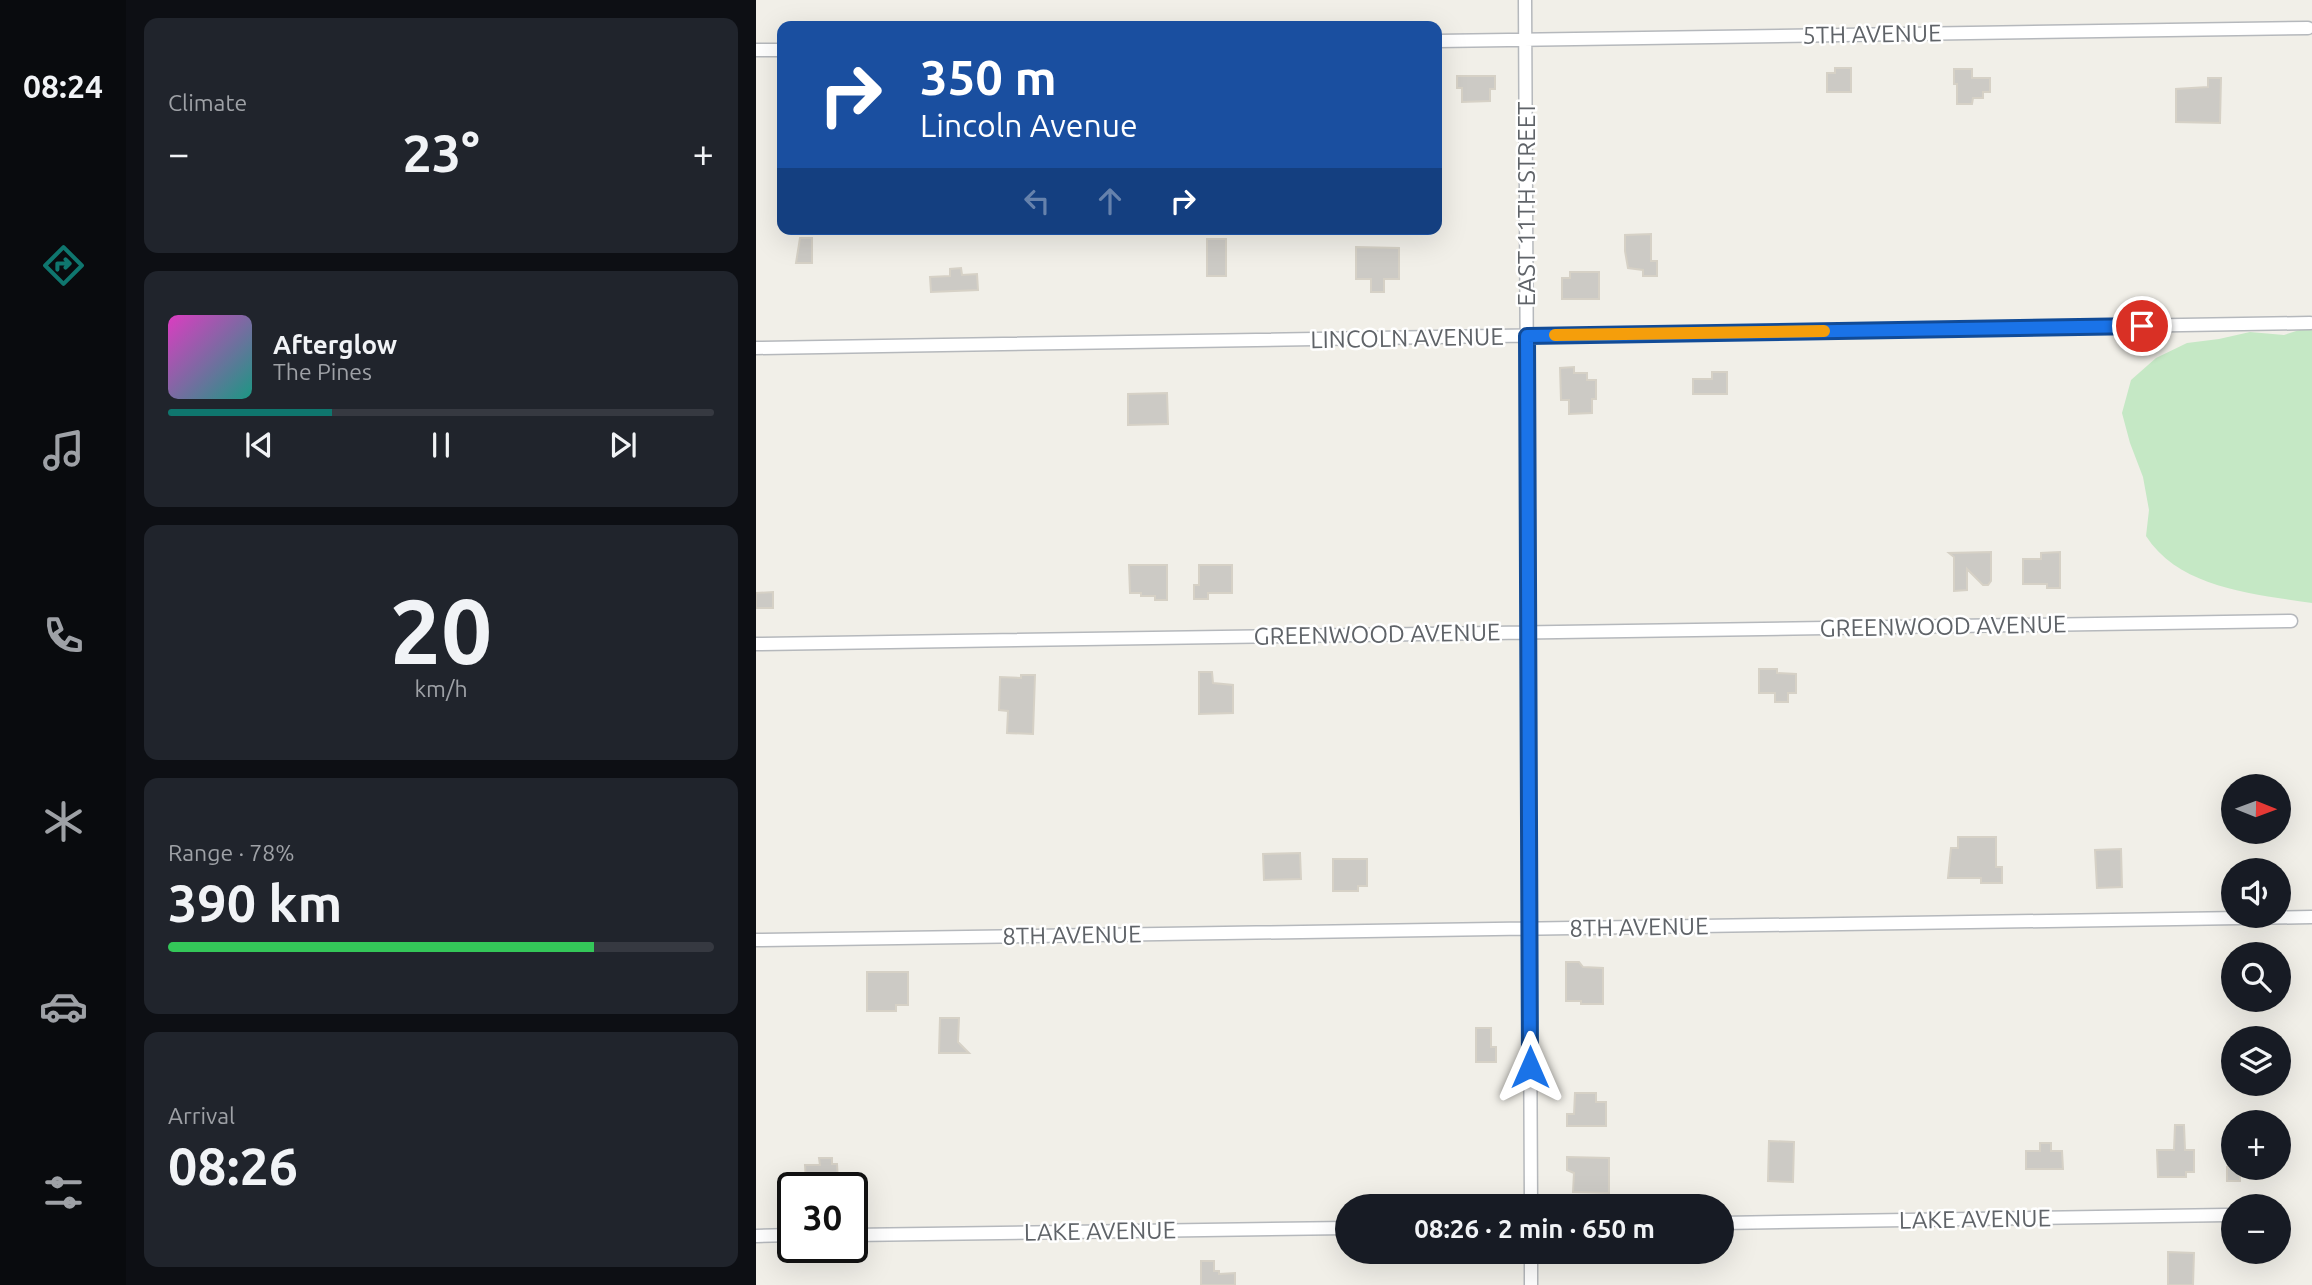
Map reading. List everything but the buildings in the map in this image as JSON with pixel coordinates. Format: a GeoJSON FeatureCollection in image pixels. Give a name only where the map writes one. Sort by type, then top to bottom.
{"type":"FeatureCollection","features":[{"type":"Feature","properties":{"kind":"street","name":"EAST 11TH STREET"},"geometry":{"type":"LineString","coordinates":[[1525,0],[1531,1194]]}},
{"type":"Feature","properties":{"kind":"street","name":"5TH AVENUE"},"geometry":{"type":"LineString","coordinates":[[1442,41],[2308,28]]}},
{"type":"Feature","properties":{"kind":"street"},"geometry":{"type":"LineString","coordinates":[[756,50],[777,50]]}},
{"type":"Feature","properties":{"kind":"street","name":"LINCOLN AVENUE"},"geometry":{"type":"LineString","coordinates":[[756,348],[2310,323]]}},
{"type":"Feature","properties":{"kind":"street","name":"GREENWOOD AVENUE"},"geometry":{"type":"LineString","coordinates":[[756,644],[2291,621]]}},
{"type":"Feature","properties":{"kind":"street","name":"8TH AVENUE"},"geometry":{"type":"LineString","coordinates":[[756,940],[2312,917]]}},
{"type":"Feature","properties":{"kind":"street","name":"LAKE AVENUE"},"geometry":{"type":"LineString","coordinates":[[1734,1223],[2221,1214]]}},
{"type":"Feature","properties":{"kind":"street","name":"LAKE AVENUE"},"geometry":{"type":"LineString","coordinates":[[868,1235],[1335,1228]]}},
{"type":"Feature","properties":{"kind":"street"},"geometry":{"type":"LineString","coordinates":[[756,1236],[777,1235]]}},
{"type":"Feature","properties":{"kind":"street"},"geometry":{"type":"LineString","coordinates":[[1531,1264],[1531,1285]]}},
{"type":"Feature","properties":{"kind":"green space"},"geometry":{"type":"Polygon","coordinates":[[[2312,326],[2312,603],[2220,586],[2178,568],[2161,554],[2146,536],[2149,510],[2143,477],[2122,413],[2131,380],[2156,358],[2187,343],[2250,332],[2284,335],[2312,326]]]}},
{"type":"Feature","properties":{"kind":"slow traffic"},"geometry":{"type":"LineString","coordinates":[[1555,335],[1824,331]]}},
{"type":"Feature","properties":{"kind":"route"},"geometry":{"type":"LineString","coordinates":[[1530,1067],[1527,336],[2142,326]]}}]}
